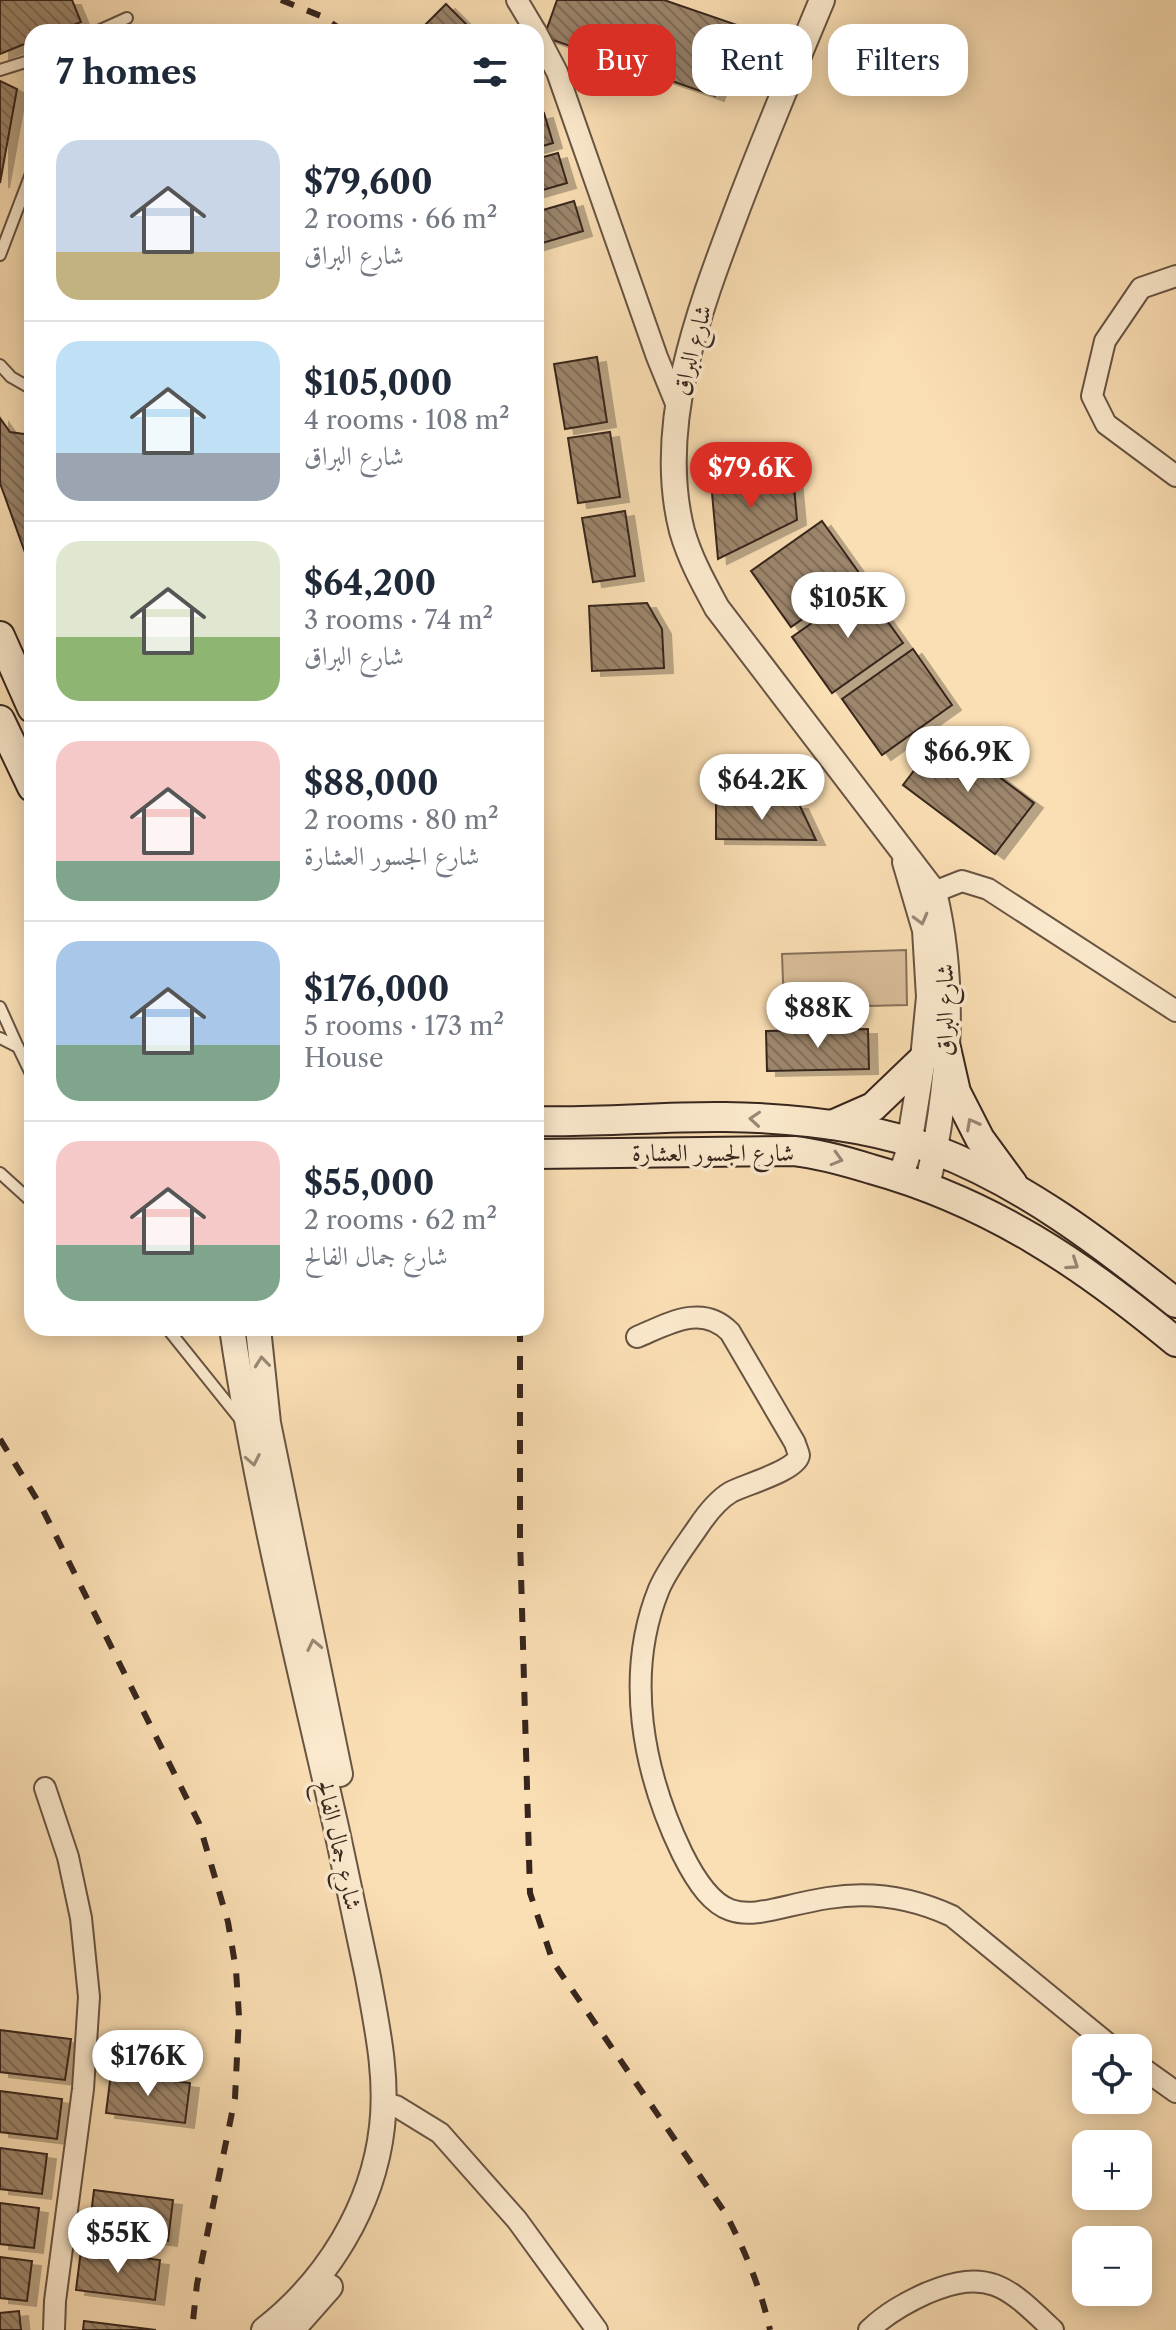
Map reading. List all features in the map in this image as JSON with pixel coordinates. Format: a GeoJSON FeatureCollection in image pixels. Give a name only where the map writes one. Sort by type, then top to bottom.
{"type":"FeatureCollection","features":[{"type":"Feature","properties":{"kind":"main road"},"geometry":{"type":"LineString","coordinates":[[0,636],[24,690]]}},
{"type":"Feature","properties":{"kind":"main road"},"geometry":{"type":"LineString","coordinates":[[0,720],[24,770]]}},
{"type":"Feature","properties":{"kind":"main road"},"geometry":{"type":"LineString","coordinates":[[832,1125],[873,1107],[934,1053],[980,1139],[1016,1188]]}},
{"type":"Feature","properties":{"kind":"main road","name":"شارع الجسور العشارة"},"geometry":{"type":"LineString","coordinates":[[544,1121],[727,1117],[832,1125],[922,1147],[1016,1188],[1087,1235],[1176,1303]]}},
{"type":"Feature","properties":{"kind":"main road","name":"شارع الجسور العشارة"},"geometry":{"type":"LineString","coordinates":[[544,1154],[794,1151],[819,1154],[900,1177],[998,1217],[1117,1293],[1176,1342]]}},
{"type":"Feature","properties":{"kind":"street"},"geometry":{"type":"LineString","coordinates":[[517,0],[531,24]]}},
{"type":"Feature","properties":{"kind":"street","name":"شارع البراق"},"geometry":{"type":"LineString","coordinates":[[822,0],[775,111],[696,322],[677,406],[677,494],[682,530],[697,571],[717,608],[934,892],[946,959],[922,1147],[927,1186]]}},
{"type":"Feature","properties":{"kind":"street"},"geometry":{"type":"LineString","coordinates":[[544,47],[557,72],[677,406]]}},
{"type":"Feature","properties":{"kind":"street"},"geometry":{"type":"LineString","coordinates":[[1176,276],[1141,288],[1105,341],[1092,396],[1106,424],[1176,476]]}},
{"type":"Feature","properties":{"kind":"street","name":"شارع البراق"},"geometry":{"type":"LineString","coordinates":[[899,845],[925,930],[934,1053]]}},
{"type":"Feature","properties":{"kind":"street"},"geometry":{"type":"LineString","coordinates":[[934,892],[962,881],[988,889],[1176,1011]]}},
{"type":"Feature","properties":{"kind":"street","name":"شارع البراق"},"geometry":{"type":"LineString","coordinates":[[900,1177],[922,1147]]}},
{"type":"Feature","properties":{"kind":"street"},"geometry":{"type":"LineString","coordinates":[[637,1337],[680,1319],[695,1317],[719,1321],[730,1332],[799,1454],[788,1468],[730,1492],[720,1501],[700,1524],[660,1586],[646,1627],[641,1658],[644,1740],[654,1786],[666,1819],[694,1877],[715,1903],[735,1912],[760,1914],[829,1898],[882,1896],[924,1903],[952,1916],[1096,2034]]}},
{"type":"Feature","properties":{"kind":"street","name":"شارع جمال الفالح"},"geometry":{"type":"LineString","coordinates":[[233,1336],[246,1427],[378,2028],[384,2101],[372,2176],[361,2207],[342,2243],[318,2277],[287,2312],[264,2330]]}},
{"type":"Feature","properties":{"kind":"street","name":"شارع جمال الفالح"},"geometry":{"type":"LineString","coordinates":[[259,1336],[268,1423],[389,2023],[396,2106],[393,2144],[381,2192],[355,2251],[328,2291],[292,2330]]}},
{"type":"Feature","properties":{"kind":"street"},"geometry":{"type":"LineString","coordinates":[[45,1788],[68,1857],[78,1902],[89,1997],[83,2089],[55,2301],[54,2330]]}},
{"type":"Feature","properties":{"kind":"street"},"geometry":{"type":"LineString","coordinates":[[1152,2075],[1176,2092]]}},
{"type":"Feature","properties":{"kind":"street"},"geometry":{"type":"LineString","coordinates":[[396,2106],[440,2133],[450,2144],[517,2220],[597,2330]]}},
{"type":"Feature","properties":{"kind":"street"},"geometry":{"type":"LineString","coordinates":[[869,2330],[899,2305],[952,2282],[976,2280],[1001,2288],[1019,2299],[1053,2330]]}},
{"type":"Feature","properties":{"kind":"lane"},"geometry":{"type":"LineString","coordinates":[[114,24],[127,18]]}},
{"type":"Feature","properties":{"kind":"lane"},"geometry":{"type":"LineString","coordinates":[[0,70],[24,62]]}},
{"type":"Feature","properties":{"kind":"lane"},"geometry":{"type":"LineString","coordinates":[[0,255],[24,192]]}},
{"type":"Feature","properties":{"kind":"lane"},"geometry":{"type":"LineString","coordinates":[[0,365],[11,377],[24,384]]}},
{"type":"Feature","properties":{"kind":"lane"},"geometry":{"type":"LineString","coordinates":[[0,1007],[24,1059]]}},
{"type":"Feature","properties":{"kind":"lane"},"geometry":{"type":"LineString","coordinates":[[0,1038],[18,1047]]}},
{"type":"Feature","properties":{"kind":"lane"},"geometry":{"type":"LineString","coordinates":[[0,1173],[24,1195]]}},
{"type":"Feature","properties":{"kind":"lane"},"geometry":{"type":"LineString","coordinates":[[173,1336],[246,1427]]}},
{"type":"Feature","properties":{"kind":"shaded area"},"geometry":{"type":"Polygon","coordinates":[[[906,950],[907,1005],[784,1008],[782,954],[906,950]]]}},
{"type":"Feature","properties":{"kind":"building"},"geometry":{"type":"Polygon","coordinates":[[[0,0],[72,0],[81,22],[24,24],[24,44],[0,54],[0,0]]]}},
{"type":"Feature","properties":{"kind":"building"},"geometry":{"type":"Polygon","coordinates":[[[557,0],[664,0],[734,24],[692,24],[692,88],[676,83],[676,24],[568,24],[568,45],[544,37],[557,0]]]}},
{"type":"Feature","properties":{"kind":"building"},"geometry":{"type":"Polygon","coordinates":[[[446,4],[466,24],[426,24],[446,4]]]}},
{"type":"Feature","properties":{"kind":"building"},"geometry":{"type":"Polygon","coordinates":[[[0,81],[17,89],[0,183],[0,81]]]}},
{"type":"Feature","properties":{"kind":"building"},"geometry":{"type":"Polygon","coordinates":[[[544,113],[553,143],[544,146],[544,113]]]}},
{"type":"Feature","properties":{"kind":"building"},"geometry":{"type":"Polygon","coordinates":[[[558,153],[567,183],[544,190],[544,157],[558,153]]]}},
{"type":"Feature","properties":{"kind":"building"},"geometry":{"type":"Polygon","coordinates":[[[574,201],[583,231],[544,243],[544,210],[574,201]]]}},
{"type":"Feature","properties":{"kind":"building"},"geometry":{"type":"Polygon","coordinates":[[[597,357],[607,422],[565,429],[554,364],[597,357]]]}},
{"type":"Feature","properties":{"kind":"building"},"geometry":{"type":"Polygon","coordinates":[[[0,418],[10,432],[24,434],[24,550],[0,483],[0,418]]]}},
{"type":"Feature","properties":{"kind":"building"},"geometry":{"type":"Polygon","coordinates":[[[610,432],[620,497],[578,503],[568,438],[610,432]]]}},
{"type":"Feature","properties":{"kind":"building"},"geometry":{"type":"Polygon","coordinates":[[[793,475],[797,520],[718,559],[711,482],[793,475]]]}},
{"type":"Feature","properties":{"kind":"building"},"geometry":{"type":"Polygon","coordinates":[[[625,511],[635,576],[593,582],[582,518],[625,511]]]}},
{"type":"Feature","properties":{"kind":"building"},"geometry":{"type":"Polygon","coordinates":[[[822,521],[862,577],[791,627],[751,571],[822,521]]]}},
{"type":"Feature","properties":{"kind":"building"},"geometry":{"type":"Polygon","coordinates":[[[863,587],[903,643],[832,693],[792,637],[863,587]]]}},
{"type":"Feature","properties":{"kind":"building"},"geometry":{"type":"Polygon","coordinates":[[[647,603],[662,629],[664,668],[592,671],[589,606],[647,603]]]}},
{"type":"Feature","properties":{"kind":"building"},"geometry":{"type":"Polygon","coordinates":[[[913,649],[952,705],[882,755],[842,699],[913,649]]]}},
{"type":"Feature","properties":{"kind":"building"},"geometry":{"type":"Polygon","coordinates":[[[942,734],[1034,803],[995,854],[903,785],[942,734]]]}},
{"type":"Feature","properties":{"kind":"building"},"geometry":{"type":"Polygon","coordinates":[[[716,803],[799,804],[816,840],[716,839],[716,803]]]}},
{"type":"Feature","properties":{"kind":"building"},"geometry":{"type":"Polygon","coordinates":[[[868,1029],[869,1069],[767,1071],[766,1031],[868,1029]]]}},
{"type":"Feature","properties":{"kind":"building"},"geometry":{"type":"Polygon","coordinates":[[[0,2030],[71,2039],[65,2080],[0,2072],[0,2030]]]}},
{"type":"Feature","properties":{"kind":"building"},"geometry":{"type":"Polygon","coordinates":[[[111,2073],[190,2083],[185,2123],[106,2113],[111,2073]]]}},
{"type":"Feature","properties":{"kind":"building"},"geometry":{"type":"Polygon","coordinates":[[[0,2091],[62,2099],[57,2139],[0,2132],[0,2091]]]}},
{"type":"Feature","properties":{"kind":"building"},"geometry":{"type":"Polygon","coordinates":[[[0,2148],[47,2154],[42,2194],[0,2189],[0,2148]]]}},
{"type":"Feature","properties":{"kind":"building"},"geometry":{"type":"Polygon","coordinates":[[[94,2190],[173,2200],[168,2241],[89,2231],[94,2190]]]}},
{"type":"Feature","properties":{"kind":"building"},"geometry":{"type":"Polygon","coordinates":[[[0,2203],[39,2208],[34,2248],[0,2244],[0,2203]]]}},
{"type":"Feature","properties":{"kind":"building"},"geometry":{"type":"Polygon","coordinates":[[[81,2250],[160,2260],[155,2300],[76,2290],[81,2250]]]}},
{"type":"Feature","properties":{"kind":"building"},"geometry":{"type":"Polygon","coordinates":[[[0,2257],[32,2261],[27,2301],[0,2298],[0,2257]]]}},
{"type":"Feature","properties":{"kind":"building"},"geometry":{"type":"Polygon","coordinates":[[[19,2311],[21,2330],[0,2330],[0,2313],[19,2311]]]}},
{"type":"Feature","properties":{"kind":"building"},"geometry":{"type":"Polygon","coordinates":[[[84,2321],[156,2330],[83,2330],[84,2321]]]}},
{"type":"Feature","properties":{"kind":"railway"},"geometry":{"type":"LineString","coordinates":[[281,0],[333,24]]}},
{"type":"Feature","properties":{"kind":"railway"},"geometry":{"type":"LineString","coordinates":[[520,1336],[520,1538],[530,1893],[553,1962],[726,2214],[752,2270],[770,2330]]}},
{"type":"Feature","properties":{"kind":"railway"},"geometry":{"type":"LineString","coordinates":[[0,1439],[41,1506],[199,1823],[228,1922],[239,2016],[235,2098],[197,2284],[192,2330]]}}]}
